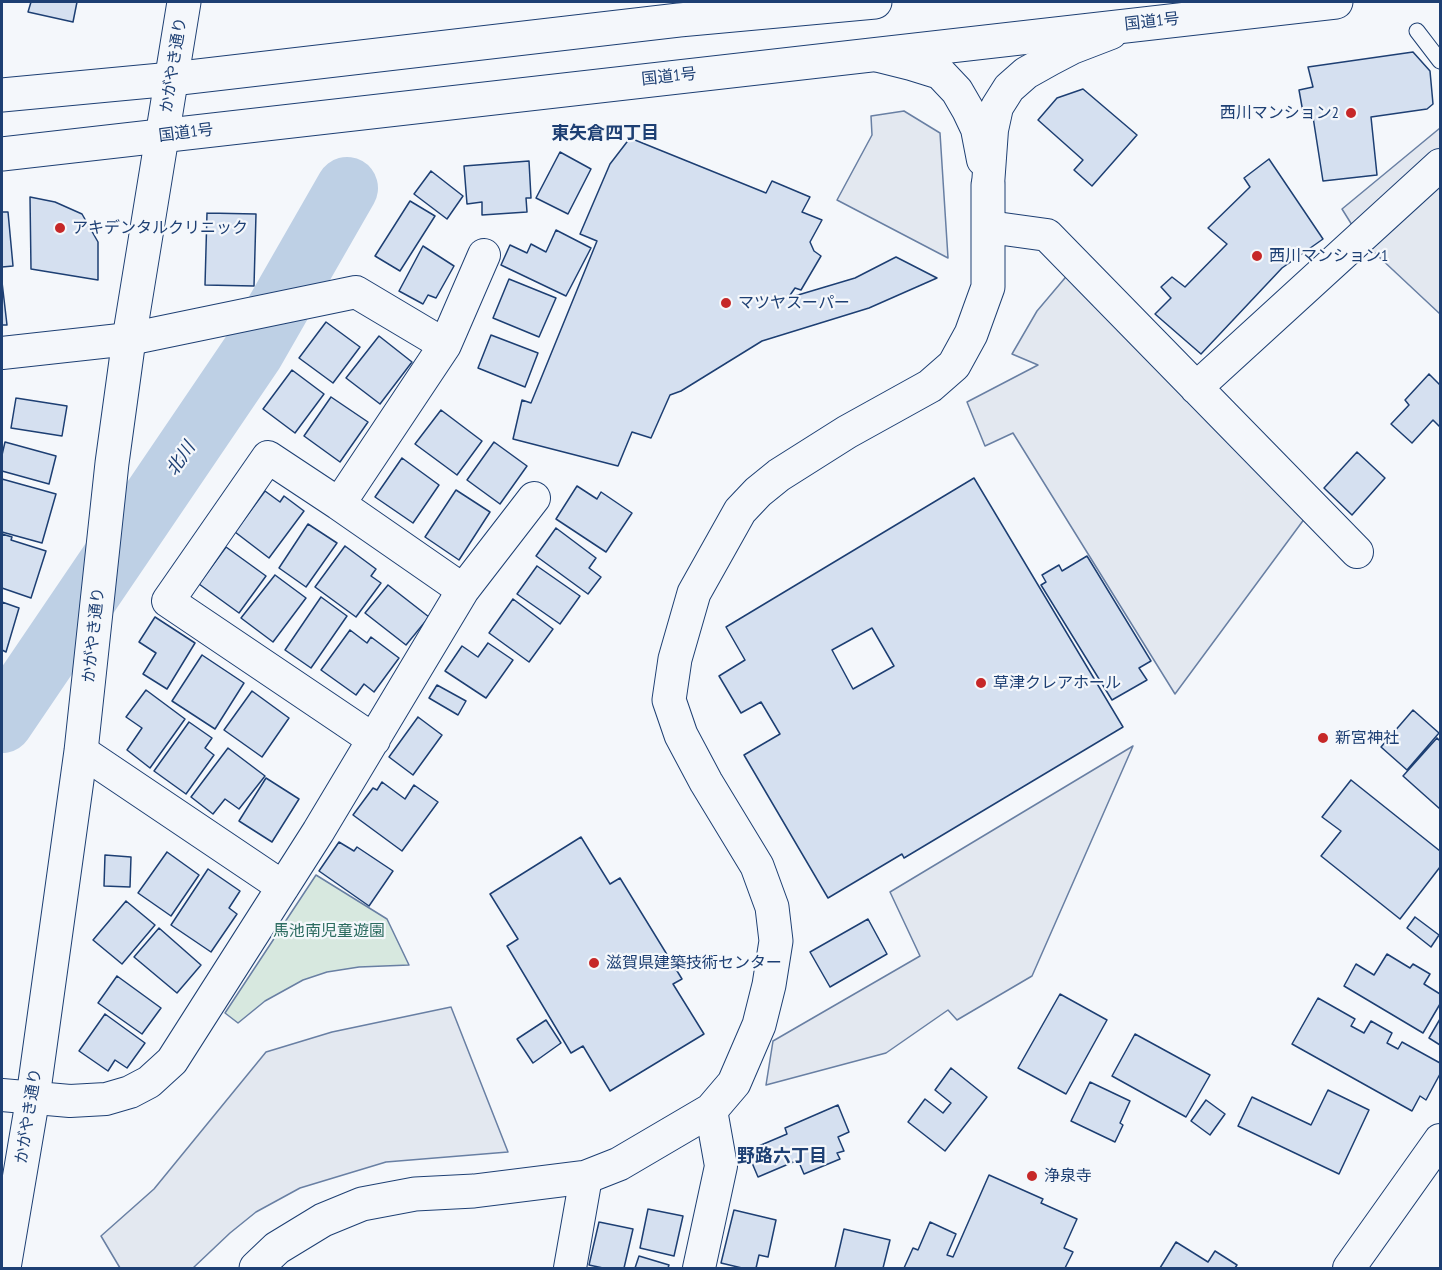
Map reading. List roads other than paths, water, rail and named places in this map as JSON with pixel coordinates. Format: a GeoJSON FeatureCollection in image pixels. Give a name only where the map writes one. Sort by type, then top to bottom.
{"type":"FeatureCollection","features":[{"type":"Feature","properties":{"kind":"main road","name":"かがやき通り"},"geometry":{"type":"LineString","coordinates":[[4,1269],[17,1096],[81,751],[112,463],[129,339],[184,2]]}},
{"type":"Feature","properties":{"kind":"main road"},"geometry":{"type":"LineString","coordinates":[[2,95],[172,79],[643,24],[875,2]]}},
{"type":"Feature","properties":{"kind":"main road","name":"国道1号"},"geometry":{"type":"LineString","coordinates":[[2,153],[1336,2]]}},
{"type":"Feature","properties":{"kind":"main road"},"geometry":{"type":"LineString","coordinates":[[256,1269],[277,1248],[323,1220],[362,1204],[415,1194],[474,1191],[586,1177],[619,1164],[711,1110],[734,1083],[759,1025],[769,985],[776,941],[772,907],[757,866],[681,735],[669,700],[675,659],[694,593],[740,511],[758,492],[847,432],[930,386],[954,365],[971,334],[988,287],[988,185]]}},
{"type":"Feature","properties":{"kind":"street"},"geometry":{"type":"LineString","coordinates":[[988,185],[992,130],[997,107],[1009,88],[1026,73],[1072,48],[1134,24]]}},
{"type":"Feature","properties":{"kind":"street"},"geometry":{"type":"LineString","coordinates":[[873,55],[940,73],[957,91],[977,129],[988,185]]}},
{"type":"Feature","properties":{"kind":"street"},"geometry":{"type":"LineString","coordinates":[[1196,388],[1440,165]]}},
{"type":"Feature","properties":{"kind":"street"},"geometry":{"type":"LineString","coordinates":[[988,227],[1047,235],[1357,552]]}},
{"type":"Feature","properties":{"kind":"street"},"geometry":{"type":"LineString","coordinates":[[339,504],[446,345],[484,255]]}},
{"type":"Feature","properties":{"kind":"street"},"geometry":{"type":"LineString","coordinates":[[3,357],[129,339],[356,292],[446,345]]}},
{"type":"Feature","properties":{"kind":"street"},"geometry":{"type":"LineString","coordinates":[[374,740],[168,602],[268,457],[463,590]]}},
{"type":"Feature","properties":{"kind":"street"},"geometry":{"type":"LineString","coordinates":[[17,1096],[70,1101],[106,1099],[130,1092],[149,1082],[172,1061],[374,740],[463,590],[534,498]]}},
{"type":"Feature","properties":{"kind":"street"},"geometry":{"type":"LineString","coordinates":[[81,751],[283,887]]}},
{"type":"Feature","properties":{"kind":"street"},"geometry":{"type":"LineString","coordinates":[[699,1269],[721,1166],[711,1110]]}},
{"type":"Feature","properties":{"kind":"street"},"geometry":{"type":"LineString","coordinates":[[1348,1269],[1440,1140]]}},
{"type":"Feature","properties":{"kind":"street"},"geometry":{"type":"LineString","coordinates":[[570,1269],[586,1177]]}},
{"type":"Feature","properties":{"kind":"lane"},"geometry":{"type":"LineString","coordinates":[[1416,31],[1440,61]]}},
{"type":"Feature","properties":{"kind":"waterway","name":"北川"},"geometry":{"type":"LineString","coordinates":[[2,722],[253,352],[347,188]]}},
{"type":"Feature","properties":{"kind":"place","name":"西川マンション2"},"geometry":{"type":"Point","coordinates":[1351,113]}},
{"type":"Feature","properties":{"kind":"place","name":"アキデンタルクリニック"},"geometry":{"type":"Point","coordinates":[60,228]}},
{"type":"Feature","properties":{"kind":"place","name":"西川マンション1"},"geometry":{"type":"Point","coordinates":[1257,256]}},
{"type":"Feature","properties":{"kind":"place","name":"マツヤスーパー"},"geometry":{"type":"Point","coordinates":[726,303]}},
{"type":"Feature","properties":{"kind":"place","name":"草津クレアホール"},"geometry":{"type":"Point","coordinates":[981,683]}},
{"type":"Feature","properties":{"kind":"place","name":"新宮神社"},"geometry":{"type":"Point","coordinates":[1323,738]}},
{"type":"Feature","properties":{"kind":"place","name":"滋賀県建築技術センター"},"geometry":{"type":"Point","coordinates":[594,963]}},
{"type":"Feature","properties":{"kind":"place","name":"浄泉寺"},"geometry":{"type":"Point","coordinates":[1032,1176]}},
{"type":"Feature","properties":{"kind":"district","name":"東矢倉四丁目"},"geometry":{"type":"Point","coordinates":[605,134]}},
{"type":"Feature","properties":{"kind":"district","name":"野路六丁目"},"geometry":{"type":"Point","coordinates":[782,1157]}},
{"type":"Feature","properties":{"kind":"park label","name":"馬池南児童遊園"},"geometry":{"type":"Point","coordinates":[329,931]}}]}
